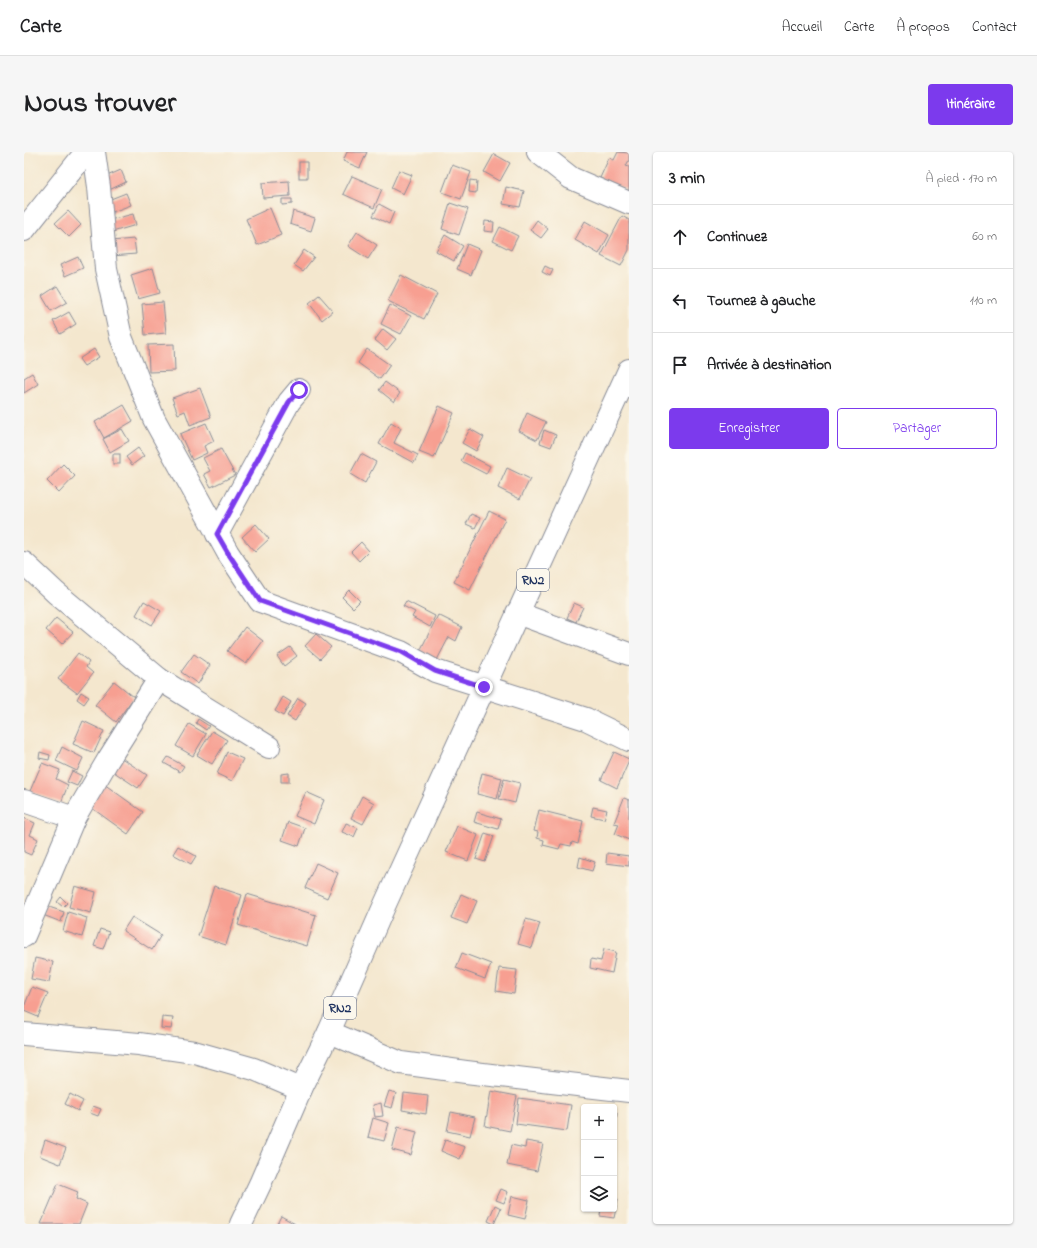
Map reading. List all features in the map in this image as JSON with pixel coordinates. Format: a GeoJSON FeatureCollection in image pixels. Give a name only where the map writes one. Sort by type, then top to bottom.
{"type":"FeatureCollection","features":[{"type":"Feature","properties":{"kind":"main road"},"geometry":{"type":"LineString","coordinates":[[24,230],[86,152]]}},
{"type":"Feature","properties":{"kind":"main road"},"geometry":{"type":"LineString","coordinates":[[94,152],[100,187],[106,269],[121,337],[154,419],[228,553],[260,601],[402,652],[435,671],[586,719],[629,740]]}},
{"type":"Feature","properties":{"kind":"main road"},"geometry":{"type":"LineString","coordinates":[[538,152],[571,178],[629,203]]}},
{"type":"Feature","properties":{"kind":"main road","name":"RN2"},"geometry":{"type":"LineString","coordinates":[[241,1224],[517,613],[629,370]]}},
{"type":"Feature","properties":{"kind":"main road"},"geometry":{"type":"LineString","coordinates":[[217,534],[289,402],[299,390]]}},
{"type":"Feature","properties":{"kind":"main road"},"geometry":{"type":"LineString","coordinates":[[24,563],[56,593],[159,679],[269,747]]}},
{"type":"Feature","properties":{"kind":"main road"},"geometry":{"type":"LineString","coordinates":[[517,613],[629,654]]}},
{"type":"Feature","properties":{"kind":"main road"},"geometry":{"type":"LineString","coordinates":[[24,936],[74,818],[108,760],[159,679]]}},
{"type":"Feature","properties":{"kind":"main road"},"geometry":{"type":"LineString","coordinates":[[24,801],[74,818]]}},
{"type":"Feature","properties":{"kind":"main road"},"geometry":{"type":"LineString","coordinates":[[329,1032],[401,1063],[629,1091]]}},
{"type":"Feature","properties":{"kind":"main road"},"geometry":{"type":"LineString","coordinates":[[24,1034],[139,1044],[194,1052],[254,1069],[301,1089]]}},
{"type":"Feature","properties":{"kind":"building"},"geometry":{"type":"Polygon","coordinates":[[[347,152],[367,152],[360,168],[343,161],[347,152]]]}},
{"type":"Feature","properties":{"kind":"building"},"geometry":{"type":"Polygon","coordinates":[[[618,152],[629,153],[629,160],[626,166],[629,167],[629,191],[600,178],[609,158],[614,160],[618,152]]]}},
{"type":"Feature","properties":{"kind":"building"},"geometry":{"type":"Polygon","coordinates":[[[494,154],[510,163],[500,181],[484,172],[494,154]]]}},
{"type":"Feature","properties":{"kind":"building"},"geometry":{"type":"Polygon","coordinates":[[[299,162],[307,162],[307,178],[299,178],[299,162]]]}},
{"type":"Feature","properties":{"kind":"building"},"geometry":{"type":"Polygon","coordinates":[[[452,165],[471,172],[461,199],[442,192],[452,165]]]}},
{"type":"Feature","properties":{"kind":"building"},"geometry":{"type":"Polygon","coordinates":[[[121,170],[126,182],[105,192],[100,179],[121,170]]]}},
{"type":"Feature","properties":{"kind":"building"},"geometry":{"type":"Polygon","coordinates":[[[399,170],[412,175],[403,194],[391,188],[399,170]]]}},
{"type":"Feature","properties":{"kind":"building"},"geometry":{"type":"Polygon","coordinates":[[[352,176],[382,189],[374,208],[343,194],[352,176]]]}},
{"type":"Feature","properties":{"kind":"building"},"geometry":{"type":"Polygon","coordinates":[[[470,180],[477,181],[476,193],[469,192],[470,180]]]}},
{"type":"Feature","properties":{"kind":"building"},"geometry":{"type":"Polygon","coordinates":[[[289,181],[290,196],[263,198],[262,183],[289,181]]]}},
{"type":"Feature","properties":{"kind":"building"},"geometry":{"type":"Polygon","coordinates":[[[506,187],[524,191],[520,207],[503,204],[506,187]]]}},
{"type":"Feature","properties":{"kind":"building"},"geometry":{"type":"Polygon","coordinates":[[[126,193],[131,205],[107,214],[103,202],[126,193]]]}},
{"type":"Feature","properties":{"kind":"building"},"geometry":{"type":"Polygon","coordinates":[[[282,199],[292,199],[292,204],[282,205],[282,199]]]}},
{"type":"Feature","properties":{"kind":"building"},"geometry":{"type":"Polygon","coordinates":[[[450,203],[468,209],[459,235],[442,229],[450,203]]]}},
{"type":"Feature","properties":{"kind":"building"},"geometry":{"type":"Polygon","coordinates":[[[379,204],[394,212],[389,224],[373,216],[379,204]]]}},
{"type":"Feature","properties":{"kind":"building"},"geometry":{"type":"Polygon","coordinates":[[[270,208],[281,235],[257,245],[246,219],[270,208]]]}},
{"type":"Feature","properties":{"kind":"building"},"geometry":{"type":"Polygon","coordinates":[[[68,211],[81,225],[69,237],[55,223],[68,211]]]}},
{"type":"Feature","properties":{"kind":"building"},"geometry":{"type":"Polygon","coordinates":[[[293,211],[315,218],[311,231],[290,224],[293,211]]]}},
{"type":"Feature","properties":{"kind":"building"},"geometry":{"type":"Polygon","coordinates":[[[133,214],[136,225],[109,233],[106,221],[133,214]]]}},
{"type":"Feature","properties":{"kind":"building"},"geometry":{"type":"Polygon","coordinates":[[[622,216],[629,220],[629,250],[621,266],[601,256],[622,216]]]}},
{"type":"Feature","properties":{"kind":"building"},"geometry":{"type":"Polygon","coordinates":[[[537,220],[548,229],[541,238],[530,230],[537,220]]]}},
{"type":"Feature","properties":{"kind":"building"},"geometry":{"type":"Polygon","coordinates":[[[485,221],[494,222],[493,232],[484,231],[485,221]]]}},
{"type":"Feature","properties":{"kind":"building"},"geometry":{"type":"Polygon","coordinates":[[[585,221],[609,235],[599,254],[575,240],[585,221]]]}},
{"type":"Feature","properties":{"kind":"building"},"geometry":{"type":"Polygon","coordinates":[[[500,227],[518,236],[511,250],[493,241],[500,227]]]}},
{"type":"Feature","properties":{"kind":"building"},"geometry":{"type":"Polygon","coordinates":[[[357,232],[377,245],[368,259],[348,246],[357,232]]]}},
{"type":"Feature","properties":{"kind":"building"},"geometry":{"type":"Polygon","coordinates":[[[445,235],[463,246],[454,261],[436,251],[445,235]]]}},
{"type":"Feature","properties":{"kind":"building"},"geometry":{"type":"Polygon","coordinates":[[[134,239],[136,254],[112,256],[111,241],[134,239]]]}},
{"type":"Feature","properties":{"kind":"building"},"geometry":{"type":"Polygon","coordinates":[[[467,244],[481,250],[471,275],[457,269],[467,244]]]}},
{"type":"Feature","properties":{"kind":"building"},"geometry":{"type":"Polygon","coordinates":[[[304,250],[314,257],[303,271],[294,265],[304,250]]]}},
{"type":"Feature","properties":{"kind":"building"},"geometry":{"type":"Polygon","coordinates":[[[78,257],[83,268],[65,276],[60,265],[78,257]]]}},
{"type":"Feature","properties":{"kind":"building"},"geometry":{"type":"Polygon","coordinates":[[[545,266],[553,270],[550,276],[542,272],[545,266]]]}},
{"type":"Feature","properties":{"kind":"building"},"geometry":{"type":"Polygon","coordinates":[[[153,268],[160,293],[138,299],[131,275],[153,268]]]}},
{"type":"Feature","properties":{"kind":"building"},"geometry":{"type":"Polygon","coordinates":[[[401,275],[437,294],[424,319],[388,301],[401,275]]]}},
{"type":"Feature","properties":{"kind":"building"},"geometry":{"type":"Polygon","coordinates":[[[57,286],[67,302],[51,311],[42,296],[57,286]]]}},
{"type":"Feature","properties":{"kind":"building"},"geometry":{"type":"Polygon","coordinates":[[[319,295],[333,311],[322,320],[309,303],[319,295]]]}},
{"type":"Feature","properties":{"kind":"building"},"geometry":{"type":"Polygon","coordinates":[[[163,302],[166,333],[145,335],[142,304],[163,302]]]}},
{"type":"Feature","properties":{"kind":"building"},"geometry":{"type":"Polygon","coordinates":[[[390,305],[411,316],[401,334],[381,324],[390,305]]]}},
{"type":"Feature","properties":{"kind":"building"},"geometry":{"type":"Polygon","coordinates":[[[69,312],[76,324],[60,334],[53,321],[69,312]]]}},
{"type":"Feature","properties":{"kind":"building"},"geometry":{"type":"Polygon","coordinates":[[[383,329],[396,339],[387,350],[375,340],[383,329]]]}},
{"type":"Feature","properties":{"kind":"building"},"geometry":{"type":"Polygon","coordinates":[[[174,344],[175,371],[149,372],[148,345],[174,344]]]}},
{"type":"Feature","properties":{"kind":"building"},"geometry":{"type":"Polygon","coordinates":[[[94,349],[99,357],[84,366],[79,359],[94,349]]]}},
{"type":"Feature","properties":{"kind":"building"},"geometry":{"type":"Polygon","coordinates":[[[367,349],[390,365],[380,379],[358,363],[367,349]]]}},
{"type":"Feature","properties":{"kind":"building"},"geometry":{"type":"Polygon","coordinates":[[[32,373],[38,384],[24,393],[24,378],[32,373]]]}},
{"type":"Feature","properties":{"kind":"building"},"geometry":{"type":"Polygon","coordinates":[[[385,382],[400,393],[394,402],[379,390],[385,382]]]}},
{"type":"Feature","properties":{"kind":"building"},"geometry":{"type":"Polygon","coordinates":[[[200,388],[211,417],[190,425],[185,411],[178,414],[172,398],[200,388]]]}},
{"type":"Feature","properties":{"kind":"building"},"geometry":{"type":"Polygon","coordinates":[[[124,405],[133,421],[104,438],[95,422],[124,405]]]}},
{"type":"Feature","properties":{"kind":"building"},"geometry":{"type":"Polygon","coordinates":[[[439,406],[454,413],[434,458],[419,452],[439,406]]]}},
{"type":"Feature","properties":{"kind":"building"},"geometry":{"type":"Polygon","coordinates":[[[527,413],[546,422],[537,440],[519,431],[527,413]]]}},
{"type":"Feature","properties":{"kind":"building"},"geometry":{"type":"Polygon","coordinates":[[[391,422],[401,428],[394,443],[418,455],[414,463],[379,444],[391,422]]]}},
{"type":"Feature","properties":{"kind":"building"},"geometry":{"type":"Polygon","coordinates":[[[206,423],[214,441],[204,446],[207,453],[192,460],[180,434],[206,423]]]}},
{"type":"Feature","properties":{"kind":"building"},"geometry":{"type":"Polygon","coordinates":[[[122,429],[129,441],[110,452],[103,439],[122,429]]]}},
{"type":"Feature","properties":{"kind":"building"},"geometry":{"type":"Polygon","coordinates":[[[470,429],[484,437],[476,451],[462,443],[470,429]]]}},
{"type":"Feature","properties":{"kind":"building"},"geometry":{"type":"Polygon","coordinates":[[[544,430],[556,435],[551,447],[540,443],[544,430]]]}},
{"type":"Feature","properties":{"kind":"building"},"geometry":{"type":"Polygon","coordinates":[[[138,448],[144,456],[132,465],[126,457],[138,448]]]}},
{"type":"Feature","properties":{"kind":"building"},"geometry":{"type":"Polygon","coordinates":[[[221,449],[235,475],[211,487],[204,474],[210,471],[203,458],[221,449]]]}},
{"type":"Feature","properties":{"kind":"building"},"geometry":{"type":"Polygon","coordinates":[[[465,453],[490,466],[486,474],[461,461],[465,453]]]}},
{"type":"Feature","properties":{"kind":"building"},"geometry":{"type":"Polygon","coordinates":[[[113,454],[120,454],[120,464],[113,464],[113,454]]]}},
{"type":"Feature","properties":{"kind":"building"},"geometry":{"type":"Polygon","coordinates":[[[361,454],[376,462],[365,483],[350,474],[361,454]]]}},
{"type":"Feature","properties":{"kind":"building"},"geometry":{"type":"Polygon","coordinates":[[[63,464],[75,476],[59,493],[47,481],[63,464]]]}},
{"type":"Feature","properties":{"kind":"building"},"geometry":{"type":"Polygon","coordinates":[[[507,468],[530,479],[520,499],[498,488],[507,468]]]}},
{"type":"Feature","properties":{"kind":"building"},"geometry":{"type":"Polygon","coordinates":[[[489,511],[505,519],[470,590],[454,582],[489,511]]]}},
{"type":"Feature","properties":{"kind":"building"},"geometry":{"type":"Polygon","coordinates":[[[471,514],[480,518],[475,528],[466,524],[471,514]]]}},
{"type":"Feature","properties":{"kind":"building"},"geometry":{"type":"Polygon","coordinates":[[[256,524],[269,539],[255,552],[242,537],[256,524]]]}},
{"type":"Feature","properties":{"kind":"building"},"geometry":{"type":"Polygon","coordinates":[[[361,542],[369,551],[359,561],[351,552],[361,542]]]}},
{"type":"Feature","properties":{"kind":"building"},"geometry":{"type":"Polygon","coordinates":[[[349,590],[360,601],[353,608],[342,597],[349,590]]]}},
{"type":"Feature","properties":{"kind":"building"},"geometry":{"type":"Polygon","coordinates":[[[144,601],[161,611],[152,625],[136,615],[144,601]]]}},
{"type":"Feature","properties":{"kind":"building"},"geometry":{"type":"Polygon","coordinates":[[[406,601],[435,616],[430,627],[412,617],[415,612],[403,606],[406,601]]]}},
{"type":"Feature","properties":{"kind":"building"},"geometry":{"type":"Polygon","coordinates":[[[574,603],[583,607],[576,622],[567,618],[574,603]]]}},
{"type":"Feature","properties":{"kind":"building"},"geometry":{"type":"Polygon","coordinates":[[[438,615],[462,627],[456,641],[449,637],[437,660],[420,651],[438,615]]]}},
{"type":"Feature","properties":{"kind":"building"},"geometry":{"type":"Polygon","coordinates":[[[56,618],[73,632],[62,644],[46,630],[56,618]]]}},
{"type":"Feature","properties":{"kind":"building"},"geometry":{"type":"Polygon","coordinates":[[[245,627],[263,641],[246,664],[227,651],[245,627]]]}},
{"type":"Feature","properties":{"kind":"building"},"geometry":{"type":"Polygon","coordinates":[[[316,634],[331,647],[320,659],[305,646],[316,634]]]}},
{"type":"Feature","properties":{"kind":"building"},"geometry":{"type":"Polygon","coordinates":[[[290,647],[297,656],[284,666],[277,656],[290,647]]]}},
{"type":"Feature","properties":{"kind":"building"},"geometry":{"type":"Polygon","coordinates":[[[78,653],[89,662],[86,667],[93,673],[77,693],[58,679],[78,653]]]}},
{"type":"Feature","properties":{"kind":"building"},"geometry":{"type":"Polygon","coordinates":[[[194,654],[210,665],[198,684],[181,672],[194,654]]]}},
{"type":"Feature","properties":{"kind":"building"},"geometry":{"type":"Polygon","coordinates":[[[114,681],[134,697],[116,722],[95,705],[114,681]]]}},
{"type":"Feature","properties":{"kind":"building"},"geometry":{"type":"Polygon","coordinates":[[[81,692],[89,697],[84,704],[77,699],[81,692]]]}},
{"type":"Feature","properties":{"kind":"building"},"geometry":{"type":"Polygon","coordinates":[[[283,697],[291,702],[283,716],[275,711],[283,697]]]}},
{"type":"Feature","properties":{"kind":"building"},"geometry":{"type":"Polygon","coordinates":[[[298,698],[306,703],[295,721],[287,716],[298,698]]]}},
{"type":"Feature","properties":{"kind":"building"},"geometry":{"type":"Polygon","coordinates":[[[198,719],[209,726],[206,730],[196,723],[198,719]]]}},
{"type":"Feature","properties":{"kind":"building"},"geometry":{"type":"Polygon","coordinates":[[[83,721],[104,731],[94,753],[73,744],[83,721]]]}},
{"type":"Feature","properties":{"kind":"building"},"geometry":{"type":"Polygon","coordinates":[[[189,724],[206,734],[193,756],[176,746],[189,724]]]}},
{"type":"Feature","properties":{"kind":"building"},"geometry":{"type":"Polygon","coordinates":[[[212,731],[227,740],[212,764],[197,755],[212,731]]]}},
{"type":"Feature","properties":{"kind":"building"},"geometry":{"type":"Polygon","coordinates":[[[62,747],[83,758],[77,771],[56,761],[62,747]]]}},
{"type":"Feature","properties":{"kind":"building"},"geometry":{"type":"Polygon","coordinates":[[[40,752],[50,755],[49,760],[39,758],[40,752]]]}},
{"type":"Feature","properties":{"kind":"building"},"geometry":{"type":"Polygon","coordinates":[[[227,752],[243,759],[232,781],[217,774],[227,752]]]}},
{"type":"Feature","properties":{"kind":"building"},"geometry":{"type":"Polygon","coordinates":[[[614,752],[629,759],[617,788],[601,780],[614,752]]]}},
{"type":"Feature","properties":{"kind":"building"},"geometry":{"type":"Polygon","coordinates":[[[120,757],[147,775],[138,788],[111,770],[120,757]]]}},
{"type":"Feature","properties":{"kind":"building"},"geometry":{"type":"Polygon","coordinates":[[[168,757],[184,766],[180,772],[164,763],[168,757]]]}},
{"type":"Feature","properties":{"kind":"building"},"geometry":{"type":"Polygon","coordinates":[[[42,763],[60,770],[56,779],[68,785],[61,803],[30,791],[42,763]]]}},
{"type":"Feature","properties":{"kind":"building"},"geometry":{"type":"Polygon","coordinates":[[[72,771],[82,776],[77,786],[67,782],[72,771]]]}},
{"type":"Feature","properties":{"kind":"building"},"geometry":{"type":"Polygon","coordinates":[[[289,773],[289,782],[281,782],[281,774],[289,773]]]}},
{"type":"Feature","properties":{"kind":"building"},"geometry":{"type":"Polygon","coordinates":[[[482,773],[502,778],[497,799],[477,794],[482,773]]]}},
{"type":"Feature","properties":{"kind":"building"},"geometry":{"type":"Polygon","coordinates":[[[504,779],[520,783],[515,803],[499,799],[504,779]]]}},
{"type":"Feature","properties":{"kind":"building"},"geometry":{"type":"Polygon","coordinates":[[[104,784],[143,812],[128,834],[89,806],[104,784]]]}},
{"type":"Feature","properties":{"kind":"building"},"geometry":{"type":"Polygon","coordinates":[[[306,792],[324,800],[314,824],[295,816],[306,792]]]}},
{"type":"Feature","properties":{"kind":"building"},"geometry":{"type":"Polygon","coordinates":[[[362,796],[374,803],[363,824],[351,818],[362,796]]]}},
{"type":"Feature","properties":{"kind":"building"},"geometry":{"type":"Polygon","coordinates":[[[624,798],[629,800],[629,840],[615,834],[619,824],[614,823],[624,798]]]}},
{"type":"Feature","properties":{"kind":"building"},"geometry":{"type":"Polygon","coordinates":[[[593,807],[607,810],[604,819],[591,816],[593,807]]]}},
{"type":"Feature","properties":{"kind":"building"},"geometry":{"type":"Polygon","coordinates":[[[539,810],[583,821],[578,844],[572,842],[571,846],[561,844],[559,849],[543,845],[544,840],[537,838],[538,832],[534,831],[539,810]]]}},
{"type":"Feature","properties":{"kind":"building"},"geometry":{"type":"Polygon","coordinates":[[[477,812],[501,819],[498,829],[474,822],[477,812]]]}},
{"type":"Feature","properties":{"kind":"building"},"geometry":{"type":"Polygon","coordinates":[[[24,818],[35,823],[30,835],[38,839],[31,855],[24,852],[24,818]]]}},
{"type":"Feature","properties":{"kind":"building"},"geometry":{"type":"Polygon","coordinates":[[[288,822],[305,828],[299,846],[282,840],[288,822]]]}},
{"type":"Feature","properties":{"kind":"building"},"geometry":{"type":"Polygon","coordinates":[[[346,823],[358,828],[354,837],[342,832],[346,823]]]}},
{"type":"Feature","properties":{"kind":"building"},"geometry":{"type":"Polygon","coordinates":[[[457,826],[478,835],[468,861],[446,852],[457,826]]]}},
{"type":"Feature","properties":{"kind":"building"},"geometry":{"type":"Polygon","coordinates":[[[485,833],[494,836],[485,862],[476,859],[485,833]]]}},
{"type":"Feature","properties":{"kind":"building"},"geometry":{"type":"Polygon","coordinates":[[[178,846],[196,856],[191,864],[173,854],[178,846]]]}},
{"type":"Feature","properties":{"kind":"building"},"geometry":{"type":"Polygon","coordinates":[[[607,853],[629,856],[629,866],[606,863],[607,853]]]}},
{"type":"Feature","properties":{"kind":"building"},"geometry":{"type":"Polygon","coordinates":[[[580,857],[595,862],[592,871],[578,867],[580,857]]]}},
{"type":"Feature","properties":{"kind":"building"},"geometry":{"type":"Polygon","coordinates":[[[316,863],[338,873],[327,898],[305,888],[316,863]]]}},
{"type":"Feature","properties":{"kind":"building"},"geometry":{"type":"Polygon","coordinates":[[[75,886],[96,892],[91,913],[69,907],[75,886]]]}},
{"type":"Feature","properties":{"kind":"building"},"geometry":{"type":"Polygon","coordinates":[[[214,886],[242,895],[226,945],[198,936],[214,886]]]}},
{"type":"Feature","properties":{"kind":"building"},"geometry":{"type":"Polygon","coordinates":[[[247,894],[316,915],[307,946],[238,925],[247,894]]]}},
{"type":"Feature","properties":{"kind":"building"},"geometry":{"type":"Polygon","coordinates":[[[461,894],[477,901],[467,924],[451,918],[461,894]]]}},
{"type":"Feature","properties":{"kind":"building"},"geometry":{"type":"Polygon","coordinates":[[[61,897],[67,903],[63,907],[57,902],[61,897]]]}},
{"type":"Feature","properties":{"kind":"building"},"geometry":{"type":"Polygon","coordinates":[[[46,906],[64,912],[61,922],[43,915],[46,906]]]}},
{"type":"Feature","properties":{"kind":"building"},"geometry":{"type":"Polygon","coordinates":[[[68,912],[87,918],[82,937],[63,931],[68,912]]]}},
{"type":"Feature","properties":{"kind":"building"},"geometry":{"type":"Polygon","coordinates":[[[132,917],[161,935],[152,950],[123,931],[132,917]]]}},
{"type":"Feature","properties":{"kind":"building"},"geometry":{"type":"Polygon","coordinates":[[[526,919],[540,923],[532,948],[518,944],[526,919]]]}},
{"type":"Feature","properties":{"kind":"building"},"geometry":{"type":"Polygon","coordinates":[[[100,929],[109,932],[103,949],[94,946],[100,929]]]}},
{"type":"Feature","properties":{"kind":"building"},"geometry":{"type":"Polygon","coordinates":[[[604,949],[616,952],[612,973],[590,968],[591,959],[601,961],[604,949]]]}},
{"type":"Feature","properties":{"kind":"building"},"geometry":{"type":"Polygon","coordinates":[[[462,953],[491,964],[485,979],[456,968],[462,953]]]}},
{"type":"Feature","properties":{"kind":"building"},"geometry":{"type":"Polygon","coordinates":[[[35,958],[53,962],[49,982],[31,979],[35,958]]]}},
{"type":"Feature","properties":{"kind":"building"},"geometry":{"type":"Polygon","coordinates":[[[499,968],[517,970],[514,994],[496,991],[499,968]]]}},
{"type":"Feature","properties":{"kind":"building"},"geometry":{"type":"Polygon","coordinates":[[[32,987],[48,993],[38,1017],[24,1011],[24,1007],[32,987]]]}},
{"type":"Feature","properties":{"kind":"building"},"geometry":{"type":"Polygon","coordinates":[[[162,1017],[173,1018],[171,1029],[161,1028],[162,1017]]]}},
{"type":"Feature","properties":{"kind":"building"},"geometry":{"type":"Polygon","coordinates":[[[389,1091],[396,1093],[392,1108],[384,1106],[389,1091]]]}},
{"type":"Feature","properties":{"kind":"building"},"geometry":{"type":"Polygon","coordinates":[[[491,1091],[517,1096],[510,1131],[485,1126],[491,1091]]]}},
{"type":"Feature","properties":{"kind":"building"},"geometry":{"type":"Polygon","coordinates":[[[404,1093],[428,1096],[426,1114],[402,1110],[404,1093]]]}},
{"type":"Feature","properties":{"kind":"building"},"geometry":{"type":"Polygon","coordinates":[[[70,1094],[83,1101],[78,1111],[65,1104],[70,1094]]]}},
{"type":"Feature","properties":{"kind":"building"},"geometry":{"type":"Polygon","coordinates":[[[519,1098],[571,1105],[567,1131],[516,1124],[519,1098]]]}},
{"type":"Feature","properties":{"kind":"building"},"geometry":{"type":"Polygon","coordinates":[[[381,1103],[383,1116],[375,1117],[373,1105],[381,1103]]]}},
{"type":"Feature","properties":{"kind":"building"},"geometry":{"type":"Polygon","coordinates":[[[93,1106],[101,1109],[98,1116],[90,1113],[93,1106]]]}},
{"type":"Feature","properties":{"kind":"building"},"geometry":{"type":"Polygon","coordinates":[[[451,1112],[475,1117],[470,1136],[447,1131],[451,1112]]]}},
{"type":"Feature","properties":{"kind":"building"},"geometry":{"type":"Polygon","coordinates":[[[373,1118],[389,1123],[384,1141],[368,1137],[373,1118]]]}},
{"type":"Feature","properties":{"kind":"building"},"geometry":{"type":"Polygon","coordinates":[[[398,1127],[417,1132],[411,1155],[392,1150],[398,1127]]]}},
{"type":"Feature","properties":{"kind":"building"},"geometry":{"type":"Polygon","coordinates":[[[45,1140],[66,1148],[60,1164],[40,1156],[45,1140]]]}},
{"type":"Feature","properties":{"kind":"building"},"geometry":{"type":"Polygon","coordinates":[[[445,1140],[465,1147],[460,1159],[441,1151],[445,1140]]]}},
{"type":"Feature","properties":{"kind":"building"},"geometry":{"type":"Polygon","coordinates":[[[526,1141],[543,1144],[537,1171],[507,1165],[511,1145],[525,1148],[526,1141]]]}},
{"type":"Feature","properties":{"kind":"building"},"geometry":{"type":"Polygon","coordinates":[[[58,1184],[78,1192],[76,1199],[87,1204],[79,1224],[41,1224],[58,1184]]]}},
{"type":"Feature","properties":{"kind":"building"},"geometry":{"type":"Polygon","coordinates":[[[501,1189],[508,1192],[504,1203],[496,1200],[501,1189]]]}},
{"type":"Feature","properties":{"kind":"building"},"geometry":{"type":"Polygon","coordinates":[[[512,1196],[529,1200],[525,1219],[508,1215],[512,1196]]]}},
{"type":"Feature","properties":{"kind":"building"},"geometry":{"type":"Polygon","coordinates":[[[495,1205],[501,1208],[494,1224],[488,1221],[495,1205]]]}},
{"type":"Feature","properties":{"kind":"building"},"geometry":{"type":"Polygon","coordinates":[[[601,1212],[615,1212],[614,1218],[600,1216],[601,1212]]]}},
{"type":"Feature","properties":{"kind":"building"},"geometry":{"type":"Polygon","coordinates":[[[281,1216],[295,1224],[277,1224],[281,1216]]]}},
{"type":"Feature","properties":{"kind":"route"},"geometry":{"type":"LineString","coordinates":[[299,390],[289,402],[217,534],[228,553],[260,601],[402,652],[435,671],[484,687]]}}]}
